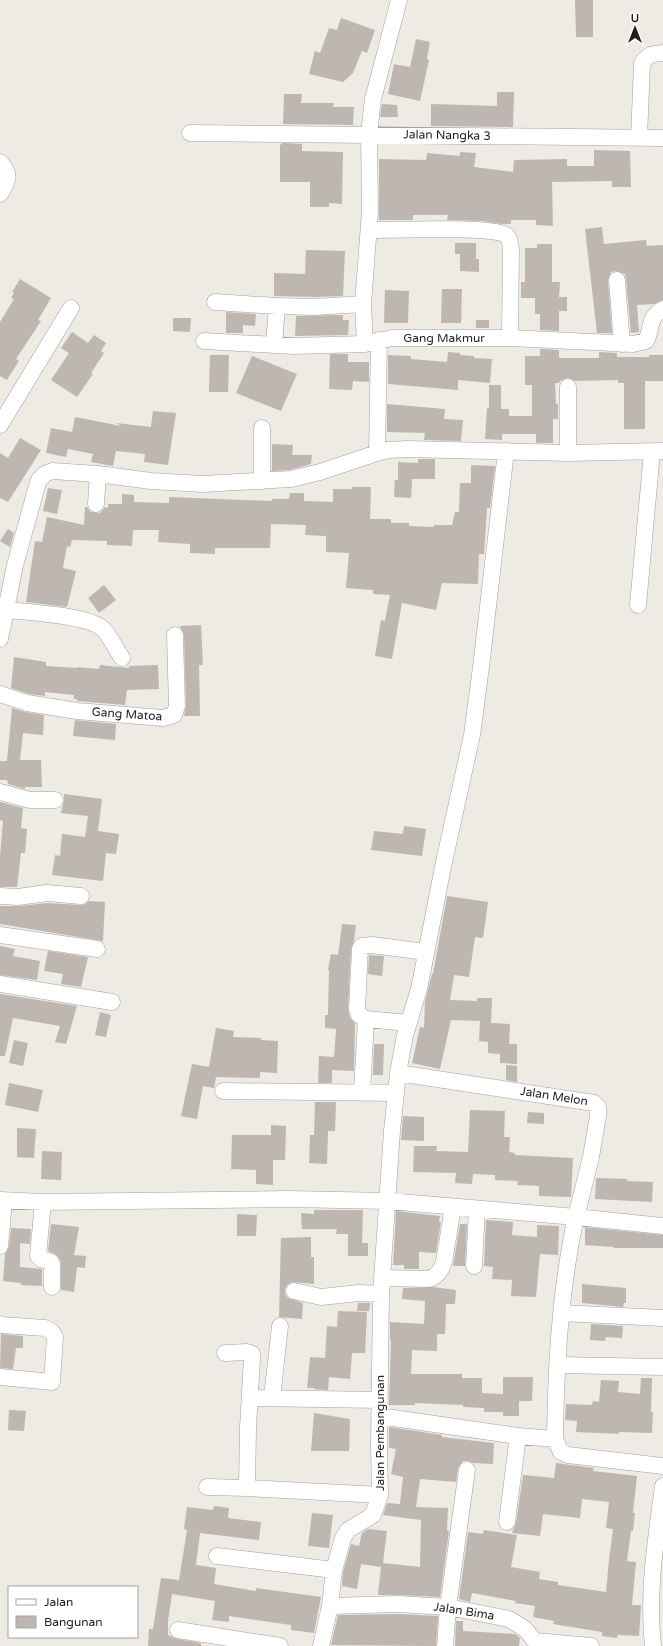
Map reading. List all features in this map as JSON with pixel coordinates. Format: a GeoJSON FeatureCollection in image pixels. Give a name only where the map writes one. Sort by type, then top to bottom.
{"type":"FeatureCollection","features":[{"type":"Feature","properties":{"kind":"street"},"geometry":{"type":"LineString","coordinates":[[377,453],[372,342],[363,304],[370,230],[369,134],[373,99],[399,0]]}},
{"type":"Feature","properties":{"kind":"street"},"geometry":{"type":"LineString","coordinates":[[639,138],[642,63],[646,57],[652,54],[663,53]]}},
{"type":"Feature","properties":{"kind":"street","name":"Jalan Nangka 3"},"geometry":{"type":"LineString","coordinates":[[190,133],[663,138]]}},
{"type":"Feature","properties":{"kind":"street"},"geometry":{"type":"LineString","coordinates":[[0,162],[7,171],[8,182],[0,194]]}},
{"type":"Feature","properties":{"kind":"street"},"geometry":{"type":"LineString","coordinates":[[370,230],[468,230],[500,232],[506,235],[510,241],[511,248],[510,338]]}},
{"type":"Feature","properties":{"kind":"street"},"geometry":{"type":"LineString","coordinates":[[617,280],[622,344]]}},
{"type":"Feature","properties":{"kind":"street"},"geometry":{"type":"LineString","coordinates":[[214,302],[315,307],[363,304]]}},
{"type":"Feature","properties":{"kind":"street"},"geometry":{"type":"LineString","coordinates":[[274,345],[277,306]]}},
{"type":"Feature","properties":{"kind":"street"},"geometry":{"type":"LineString","coordinates":[[0,425],[71,308]]}},
{"type":"Feature","properties":{"kind":"street","name":"Gang Makmur"},"geometry":{"type":"LineString","coordinates":[[204,341],[274,345],[372,342],[392,338],[510,338],[622,344],[646,341],[651,320],[656,313],[663,309]]}},
{"type":"Feature","properties":{"kind":"street"},"geometry":{"type":"LineString","coordinates":[[568,387],[568,453]]}},
{"type":"Feature","properties":{"kind":"street"},"geometry":{"type":"LineString","coordinates":[[262,428],[262,481]]}},
{"type":"Feature","properties":{"kind":"street"},"geometry":{"type":"LineString","coordinates":[[0,639],[3,615],[15,564],[39,480],[45,474],[52,472],[98,474],[151,481],[196,483],[292,480],[388,450],[407,449],[568,453],[658,451],[638,605]]}},
{"type":"Feature","properties":{"kind":"street","name":"Jalan Pembangunan"},"geometry":{"type":"LineString","coordinates":[[321,1646],[330,1606],[334,1570],[343,1538],[348,1530],[373,1515],[380,1495],[381,1294],[398,1073],[405,1035],[419,989],[444,862],[472,735],[506,451]]}},
{"type":"Feature","properties":{"kind":"street"},"geometry":{"type":"LineString","coordinates":[[96,504],[98,474]]}},
{"type":"Feature","properties":{"kind":"street"},"geometry":{"type":"LineString","coordinates":[[3,615],[42,613],[92,623],[103,629],[122,658]]}},
{"type":"Feature","properties":{"kind":"street","name":"Gang Matoa"},"geometry":{"type":"LineString","coordinates":[[0,694],[27,703],[77,711],[163,718],[174,715],[177,706],[175,635]]}},
{"type":"Feature","properties":{"kind":"street"},"geometry":{"type":"LineString","coordinates":[[0,792],[30,800],[55,800]]}},
{"type":"Feature","properties":{"kind":"street"},"geometry":{"type":"LineString","coordinates":[[0,896],[18,897],[47,893],[81,896]]}},
{"type":"Feature","properties":{"kind":"street"},"geometry":{"type":"LineString","coordinates":[[0,935],[97,948]]}},
{"type":"Feature","properties":{"kind":"street"},"geometry":{"type":"LineString","coordinates":[[409,1022],[366,1019],[358,1014],[360,949],[362,946],[372,945],[426,952]]}},
{"type":"Feature","properties":{"kind":"street"},"geometry":{"type":"LineString","coordinates":[[0,984],[112,1002]]}},
{"type":"Feature","properties":{"kind":"street"},"geometry":{"type":"LineString","coordinates":[[362,1093],[366,1019]]}},
{"type":"Feature","properties":{"kind":"street","name":"Jalan Melon"},"geometry":{"type":"LineString","coordinates":[[398,1073],[594,1102],[598,1107],[598,1116],[591,1157],[576,1217]]}},
{"type":"Feature","properties":{"kind":"street"},"geometry":{"type":"LineString","coordinates":[[224,1091],[396,1093]]}},
{"type":"Feature","properties":{"kind":"street"},"geometry":{"type":"LineString","coordinates":[[0,1246],[2,1201],[43,1202],[288,1199],[388,1201],[663,1226]]}},
{"type":"Feature","properties":{"kind":"street"},"geometry":{"type":"LineString","coordinates":[[43,1202],[38,1256],[41,1259],[51,1262],[52,1287]]}},
{"type":"Feature","properties":{"kind":"street"},"geometry":{"type":"LineString","coordinates":[[382,1278],[429,1279],[435,1277],[442,1270],[453,1207]]}},
{"type":"Feature","properties":{"kind":"street"},"geometry":{"type":"LineString","coordinates":[[474,1266],[477,1209]]}},
{"type":"Feature","properties":{"kind":"street"},"geometry":{"type":"LineString","coordinates":[[576,1217],[561,1313],[555,1400],[555,1439],[561,1452],[568,1455],[663,1466]]}},
{"type":"Feature","properties":{"kind":"street"},"geometry":{"type":"LineString","coordinates":[[294,1291],[321,1297],[353,1294],[381,1294]]}},
{"type":"Feature","properties":{"kind":"street"},"geometry":{"type":"LineString","coordinates":[[561,1313],[663,1318]]}},
{"type":"Feature","properties":{"kind":"street"},"geometry":{"type":"LineString","coordinates":[[0,1324],[45,1328],[52,1331],[55,1337],[52,1382],[0,1377]]}},
{"type":"Feature","properties":{"kind":"street"},"geometry":{"type":"LineString","coordinates":[[272,1398],[280,1326]]}},
{"type":"Feature","properties":{"kind":"street"},"geometry":{"type":"LineString","coordinates":[[225,1353],[247,1352],[252,1354],[248,1428],[247,1488]]}},
{"type":"Feature","properties":{"kind":"street"},"geometry":{"type":"LineString","coordinates":[[558,1365],[663,1367]]}},
{"type":"Feature","properties":{"kind":"street"},"geometry":{"type":"LineString","coordinates":[[250,1398],[272,1398],[380,1408],[518,1436],[555,1439]]}},
{"type":"Feature","properties":{"kind":"street"},"geometry":{"type":"LineString","coordinates":[[507,1522],[518,1436]]}},
{"type":"Feature","properties":{"kind":"street"},"geometry":{"type":"LineString","coordinates":[[445,1646],[448,1607],[467,1470]]}},
{"type":"Feature","properties":{"kind":"street"},"geometry":{"type":"LineString","coordinates":[[653,1646],[650,1619],[651,1583],[662,1504],[663,1486]]}},
{"type":"Feature","properties":{"kind":"street"},"geometry":{"type":"LineString","coordinates":[[207,1487],[380,1495]]}},
{"type":"Feature","properties":{"kind":"street"},"geometry":{"type":"LineString","coordinates":[[217,1556],[334,1570]]}},
{"type":"Feature","properties":{"kind":"street","name":"Jalan Bima"},"geometry":{"type":"LineString","coordinates":[[330,1606],[398,1604],[448,1607],[509,1619],[525,1629],[534,1643],[591,1646]]}},
{"type":"Feature","properties":{"kind":"street"},"geometry":{"type":"LineString","coordinates":[[178,1630],[280,1646]]}},
{"type":"Feature","properties":{"kind":"building"},"geometry":{"type":"Polygon","coordinates":[[[575,0],[593,0],[593,37],[576,37],[575,0]]]}},
{"type":"Feature","properties":{"kind":"building"},"geometry":{"type":"Polygon","coordinates":[[[341,18],[375,30],[367,53],[362,51],[353,73],[343,82],[309,74],[315,51],[320,53],[329,28],[337,30],[341,18]]]}},
{"type":"Feature","properties":{"kind":"building"},"geometry":{"type":"Polygon","coordinates":[[[416,39],[430,42],[427,59],[429,60],[420,101],[388,94],[394,64],[410,67],[416,39]]]}},
{"type":"Feature","properties":{"kind":"building"},"geometry":{"type":"Polygon","coordinates":[[[497,92],[514,92],[513,127],[431,126],[431,104],[497,106],[497,92]]]}},
{"type":"Feature","properties":{"kind":"building"},"geometry":{"type":"Polygon","coordinates":[[[284,94],[302,94],[301,103],[334,103],[333,107],[354,107],[353,125],[283,124],[284,94]]]}},
{"type":"Feature","properties":{"kind":"building"},"geometry":{"type":"Polygon","coordinates":[[[382,104],[397,105],[398,117],[380,117],[382,104]]]}},
{"type":"Feature","properties":{"kind":"building"},"geometry":{"type":"Polygon","coordinates":[[[283,143],[302,144],[302,151],[343,152],[342,204],[329,203],[329,207],[310,207],[310,182],[280,182],[280,145],[283,143]]]}},
{"type":"Feature","properties":{"kind":"building"},"geometry":{"type":"Polygon","coordinates":[[[594,150],[630,151],[631,187],[612,187],[612,181],[552,182],[553,226],[536,225],[536,220],[511,220],[511,224],[502,224],[483,221],[447,220],[448,215],[413,215],[413,220],[379,220],[379,159],[426,160],[427,153],[460,156],[460,152],[476,153],[474,167],[513,172],[514,160],[567,159],[567,166],[594,166],[594,150]]]}},
{"type":"Feature","properties":{"kind":"building"},"geometry":{"type":"Polygon","coordinates":[[[602,227],[604,244],[646,240],[647,246],[663,245],[663,300],[654,304],[637,305],[639,332],[631,333],[625,274],[617,271],[611,272],[608,280],[612,333],[597,333],[585,229],[602,227]]]}},
{"type":"Feature","properties":{"kind":"building"},"geometry":{"type":"Polygon","coordinates":[[[455,243],[476,243],[476,259],[479,259],[479,272],[460,271],[460,254],[455,254],[455,243]]]}},
{"type":"Feature","properties":{"kind":"building"},"geometry":{"type":"Polygon","coordinates":[[[537,244],[552,244],[552,282],[560,282],[559,297],[567,297],[567,311],[559,311],[559,331],[540,330],[540,314],[535,314],[535,298],[521,298],[521,282],[525,282],[525,248],[537,248],[537,244]]]}},
{"type":"Feature","properties":{"kind":"building"},"geometry":{"type":"Polygon","coordinates":[[[306,250],[345,251],[343,296],[274,296],[274,273],[305,274],[306,250]]]}},
{"type":"Feature","properties":{"kind":"building"},"geometry":{"type":"Polygon","coordinates":[[[20,279],[51,298],[38,320],[41,321],[16,359],[19,361],[7,380],[0,376],[0,322],[14,299],[11,298],[14,293],[12,292],[20,279]]]}},
{"type":"Feature","properties":{"kind":"building"},"geometry":{"type":"Polygon","coordinates":[[[442,289],[462,289],[461,323],[441,323],[442,289]]]}},
{"type":"Feature","properties":{"kind":"building"},"geometry":{"type":"Polygon","coordinates":[[[385,290],[409,291],[408,323],[384,323],[385,290]]]}},
{"type":"Feature","properties":{"kind":"building"},"geometry":{"type":"Polygon","coordinates":[[[226,312],[256,314],[255,326],[243,325],[243,333],[226,333],[226,312]]]}},
{"type":"Feature","properties":{"kind":"building"},"geometry":{"type":"Polygon","coordinates":[[[343,315],[343,320],[349,320],[348,335],[295,336],[296,316],[343,315]]]}},
{"type":"Feature","properties":{"kind":"building"},"geometry":{"type":"Polygon","coordinates":[[[173,318],[191,318],[190,332],[173,331],[173,318]]]}},
{"type":"Feature","properties":{"kind":"building"},"geometry":{"type":"Polygon","coordinates":[[[476,320],[489,320],[489,328],[476,328],[476,320]]]}},
{"type":"Feature","properties":{"kind":"building"},"geometry":{"type":"Polygon","coordinates":[[[72,332],[88,343],[94,335],[106,343],[101,351],[104,353],[91,373],[93,374],[77,397],[51,380],[69,353],[61,348],[72,332]]]}},
{"type":"Feature","properties":{"kind":"building"},"geometry":{"type":"Polygon","coordinates":[[[540,349],[559,350],[560,358],[599,358],[599,352],[617,353],[617,357],[649,357],[649,355],[663,355],[663,381],[645,381],[645,429],[624,429],[624,383],[618,383],[618,380],[575,381],[568,378],[560,381],[559,383],[555,383],[556,404],[558,404],[558,419],[553,419],[553,443],[536,443],[536,434],[502,434],[502,440],[485,439],[487,408],[489,408],[489,385],[501,385],[501,409],[509,409],[509,416],[532,416],[532,385],[525,385],[525,356],[540,356],[540,349]]]}},
{"type":"Feature","properties":{"kind":"building"},"geometry":{"type":"Polygon","coordinates":[[[448,352],[474,356],[474,358],[492,359],[490,383],[458,380],[458,390],[388,384],[388,355],[411,356],[411,359],[447,362],[448,352]]]}},
{"type":"Feature","properties":{"kind":"building"},"geometry":{"type":"Polygon","coordinates":[[[330,354],[348,354],[348,362],[369,362],[369,382],[353,381],[352,390],[329,389],[330,354]]]}},
{"type":"Feature","properties":{"kind":"building"},"geometry":{"type":"Polygon","coordinates":[[[210,355],[229,355],[228,392],[209,392],[210,355]]]}},
{"type":"Feature","properties":{"kind":"building"},"geometry":{"type":"Polygon","coordinates":[[[252,356],[297,374],[281,411],[236,393],[252,356]]]}},
{"type":"Feature","properties":{"kind":"building"},"geometry":{"type":"Polygon","coordinates":[[[387,404],[445,409],[444,419],[463,420],[461,441],[424,440],[425,433],[387,432],[387,404]]]}},
{"type":"Feature","properties":{"kind":"building"},"geometry":{"type":"Polygon","coordinates":[[[153,411],[176,413],[168,465],[144,462],[145,454],[116,451],[113,466],[91,462],[93,454],[68,449],[66,457],[46,453],[51,428],[72,432],[75,417],[121,426],[116,423],[151,427],[153,411]]]}},
{"type":"Feature","properties":{"kind":"building"},"geometry":{"type":"Polygon","coordinates":[[[20,438],[41,450],[8,502],[0,498],[0,453],[8,458],[20,438]]]}},
{"type":"Feature","properties":{"kind":"building"},"geometry":{"type":"Polygon","coordinates":[[[272,444],[293,445],[292,455],[312,455],[311,464],[290,470],[272,471],[272,444]]]}},
{"type":"Feature","properties":{"kind":"building"},"geometry":{"type":"Polygon","coordinates":[[[418,459],[435,459],[435,479],[412,479],[411,498],[394,497],[395,480],[398,480],[398,462],[418,463],[418,459]]]}},
{"type":"Feature","properties":{"kind":"building"},"geometry":{"type":"Polygon","coordinates":[[[471,465],[495,466],[490,508],[487,508],[484,554],[479,554],[478,584],[442,583],[436,610],[402,603],[392,659],[375,656],[381,620],[385,621],[390,595],[373,594],[373,590],[346,588],[349,553],[326,552],[326,536],[305,535],[306,525],[271,524],[270,548],[215,548],[215,554],[190,553],[190,544],[158,542],[159,530],[133,530],[132,546],[107,545],[107,541],[72,540],[70,547],[67,546],[63,568],[76,571],[67,607],[26,602],[35,541],[42,542],[47,517],[84,525],[85,507],[87,507],[91,512],[100,513],[105,507],[108,508],[108,504],[122,504],[122,494],[134,495],[134,502],[169,503],[169,497],[272,501],[272,499],[289,499],[290,493],[304,493],[304,501],[333,502],[333,489],[371,487],[370,519],[391,519],[391,523],[409,523],[409,526],[434,527],[434,525],[452,525],[455,512],[459,512],[460,483],[471,483],[471,465]]]}},
{"type":"Feature","properties":{"kind":"building"},"geometry":{"type":"Polygon","coordinates":[[[48,488],[62,490],[57,514],[43,511],[48,488]]]}},
{"type":"Feature","properties":{"kind":"building"},"geometry":{"type":"Polygon","coordinates":[[[8,529],[14,533],[10,547],[0,541],[8,529]]]}},
{"type":"Feature","properties":{"kind":"building"},"geometry":{"type":"Polygon","coordinates":[[[104,585],[116,600],[99,613],[88,598],[104,585]]]}},
{"type":"Feature","properties":{"kind":"building"},"geometry":{"type":"Polygon","coordinates":[[[201,625],[203,665],[199,665],[200,716],[184,716],[186,706],[184,635],[180,626],[201,625]]]}},
{"type":"Feature","properties":{"kind":"building"},"geometry":{"type":"Polygon","coordinates":[[[14,657],[46,662],[46,666],[77,668],[99,669],[100,665],[129,668],[129,666],[158,665],[159,689],[127,690],[125,705],[77,701],[77,699],[74,699],[74,695],[45,692],[45,696],[29,694],[11,688],[14,657]]]}},
{"type":"Feature","properties":{"kind":"building"},"geometry":{"type":"Polygon","coordinates":[[[12,708],[44,715],[43,735],[23,733],[20,760],[41,760],[42,787],[25,787],[25,789],[8,784],[7,780],[0,780],[0,761],[7,761],[12,708]]]}},
{"type":"Feature","properties":{"kind":"building"},"geometry":{"type":"Polygon","coordinates":[[[75,720],[116,724],[115,740],[73,736],[75,720]]]}},
{"type":"Feature","properties":{"kind":"building"},"geometry":{"type":"Polygon","coordinates":[[[64,794],[102,799],[98,831],[119,834],[116,854],[106,853],[103,881],[52,875],[55,855],[60,856],[62,834],[85,837],[88,816],[61,813],[64,794]]]}},
{"type":"Feature","properties":{"kind":"building"},"geometry":{"type":"Polygon","coordinates":[[[0,802],[23,808],[21,828],[27,829],[25,853],[21,853],[17,887],[0,887],[0,856],[3,821],[0,820],[0,802]]]}},
{"type":"Feature","properties":{"kind":"building"},"geometry":{"type":"Polygon","coordinates":[[[404,826],[426,829],[422,856],[371,850],[374,831],[403,834],[404,826]]]}},
{"type":"Feature","properties":{"kind":"building"},"geometry":{"type":"Polygon","coordinates":[[[447,896],[488,902],[483,938],[475,937],[469,977],[454,975],[450,1000],[477,1001],[477,998],[492,998],[491,1023],[510,1024],[509,1044],[517,1044],[517,1064],[500,1063],[500,1054],[488,1053],[488,1042],[479,1041],[480,1021],[451,1020],[440,1069],[412,1063],[420,1027],[424,1028],[425,1002],[433,974],[447,896]]]}},
{"type":"Feature","properties":{"kind":"building"},"geometry":{"type":"Polygon","coordinates":[[[89,901],[105,902],[103,941],[0,924],[0,906],[19,906],[47,903],[81,905],[89,901]]]}},
{"type":"Feature","properties":{"kind":"building"},"geometry":{"type":"Polygon","coordinates":[[[342,924],[356,925],[354,941],[351,949],[348,1009],[350,1018],[355,1023],[354,1071],[332,1070],[332,1083],[318,1083],[319,1056],[334,1057],[336,1029],[325,1028],[325,1015],[328,1015],[328,970],[331,954],[338,955],[342,924]]]}},
{"type":"Feature","properties":{"kind":"building"},"geometry":{"type":"Polygon","coordinates":[[[0,946],[15,949],[13,956],[40,961],[37,980],[0,975],[0,946]]]}},
{"type":"Feature","properties":{"kind":"building"},"geometry":{"type":"Polygon","coordinates":[[[48,951],[88,957],[81,987],[61,984],[63,974],[44,971],[48,951]]]}},
{"type":"Feature","properties":{"kind":"building"},"geometry":{"type":"Polygon","coordinates":[[[369,955],[384,956],[382,976],[368,974],[369,955]]]}},
{"type":"Feature","properties":{"kind":"building"},"geometry":{"type":"Polygon","coordinates":[[[0,994],[77,1006],[66,1044],[55,1042],[60,1026],[13,1018],[5,1056],[0,1056],[0,994]]]}},
{"type":"Feature","properties":{"kind":"building"},"geometry":{"type":"Polygon","coordinates":[[[100,1012],[111,1015],[106,1037],[95,1035],[100,1012]]]}},
{"type":"Feature","properties":{"kind":"building"},"geometry":{"type":"Polygon","coordinates":[[[216,1028],[234,1031],[233,1037],[261,1038],[261,1040],[278,1041],[277,1073],[260,1072],[260,1078],[216,1077],[214,1088],[203,1086],[197,1119],[181,1116],[192,1064],[209,1067],[216,1028]]]}},
{"type":"Feature","properties":{"kind":"building"},"geometry":{"type":"Polygon","coordinates":[[[14,1040],[28,1043],[23,1066],[9,1063],[14,1040]]]}},
{"type":"Feature","properties":{"kind":"building"},"geometry":{"type":"Polygon","coordinates":[[[374,1044],[384,1044],[383,1075],[373,1075],[374,1044]]]}},
{"type":"Feature","properties":{"kind":"building"},"geometry":{"type":"Polygon","coordinates":[[[506,1065],[517,1066],[517,1082],[506,1080],[506,1065]]]}},
{"type":"Feature","properties":{"kind":"building"},"geometry":{"type":"Polygon","coordinates":[[[9,1083],[43,1090],[38,1112],[5,1105],[9,1083]]]}},
{"type":"Feature","properties":{"kind":"building"},"geometry":{"type":"Polygon","coordinates":[[[315,1102],[336,1102],[335,1131],[328,1131],[327,1164],[309,1163],[310,1135],[314,1135],[315,1102]]]}},
{"type":"Feature","properties":{"kind":"building"},"geometry":{"type":"Polygon","coordinates":[[[470,1110],[505,1111],[504,1137],[510,1137],[509,1152],[515,1153],[515,1155],[573,1158],[571,1197],[539,1196],[539,1186],[517,1185],[518,1181],[495,1180],[495,1175],[473,1174],[472,1184],[455,1183],[456,1173],[413,1172],[414,1146],[437,1146],[436,1151],[468,1152],[470,1110]]]}},
{"type":"Feature","properties":{"kind":"building"},"geometry":{"type":"Polygon","coordinates":[[[528,1112],[544,1113],[544,1124],[527,1123],[528,1112]]]}},
{"type":"Feature","properties":{"kind":"building"},"geometry":{"type":"Polygon","coordinates":[[[403,1116],[424,1117],[424,1141],[401,1140],[403,1116]]]}},
{"type":"Feature","properties":{"kind":"building"},"geometry":{"type":"Polygon","coordinates":[[[271,1125],[286,1126],[285,1160],[273,1160],[273,1185],[256,1184],[256,1170],[231,1169],[232,1135],[271,1135],[271,1125]]]}},
{"type":"Feature","properties":{"kind":"building"},"geometry":{"type":"Polygon","coordinates":[[[17,1128],[36,1129],[34,1158],[17,1157],[17,1128]]]}},
{"type":"Feature","properties":{"kind":"building"},"geometry":{"type":"Polygon","coordinates":[[[42,1151],[62,1152],[61,1180],[41,1179],[42,1151]]]}},
{"type":"Feature","properties":{"kind":"building"},"geometry":{"type":"Polygon","coordinates":[[[596,1178],[653,1182],[652,1202],[595,1199],[596,1178]]]}},
{"type":"Feature","properties":{"kind":"building"},"geometry":{"type":"Polygon","coordinates":[[[314,1210],[363,1210],[362,1243],[368,1243],[368,1256],[348,1256],[348,1234],[336,1234],[337,1229],[302,1229],[301,1213],[314,1214],[314,1210]]]}},
{"type":"Feature","properties":{"kind":"building"},"geometry":{"type":"Polygon","coordinates":[[[396,1211],[440,1216],[439,1222],[441,1222],[436,1253],[419,1252],[419,1269],[404,1269],[404,1265],[393,1265],[396,1211]]]}},
{"type":"Feature","properties":{"kind":"building"},"geometry":{"type":"Polygon","coordinates":[[[237,1214],[257,1215],[256,1236],[237,1236],[237,1214]]]}},
{"type":"Feature","properties":{"kind":"building"},"geometry":{"type":"Polygon","coordinates":[[[486,1220],[513,1222],[512,1235],[537,1237],[537,1225],[559,1226],[558,1255],[540,1254],[536,1297],[511,1296],[512,1280],[492,1279],[493,1267],[484,1266],[486,1220]]]}},
{"type":"Feature","properties":{"kind":"building"},"geometry":{"type":"Polygon","coordinates":[[[51,1224],[79,1227],[74,1255],[86,1256],[85,1268],[77,1267],[74,1292],[61,1290],[61,1262],[57,1255],[48,1251],[51,1224]]]}},
{"type":"Feature","properties":{"kind":"building"},"geometry":{"type":"Polygon","coordinates":[[[460,1224],[467,1224],[465,1266],[453,1266],[460,1224]]]}},
{"type":"Feature","properties":{"kind":"building"},"geometry":{"type":"Polygon","coordinates":[[[585,1227],[663,1235],[663,1248],[613,1248],[614,1247],[585,1245],[585,1227]]]}},
{"type":"Feature","properties":{"kind":"building"},"geometry":{"type":"Polygon","coordinates":[[[11,1228],[31,1229],[30,1244],[20,1243],[20,1267],[42,1269],[42,1286],[21,1285],[21,1283],[3,1281],[5,1254],[9,1247],[11,1228]]]}},
{"type":"Feature","properties":{"kind":"building"},"geometry":{"type":"Polygon","coordinates":[[[311,1237],[311,1257],[314,1257],[314,1284],[292,1282],[287,1285],[285,1289],[285,1294],[288,1298],[303,1303],[302,1319],[279,1317],[281,1238],[311,1237]]]}},
{"type":"Feature","properties":{"kind":"building"},"geometry":{"type":"Polygon","coordinates":[[[582,1284],[626,1288],[626,1303],[624,1303],[623,1307],[582,1303],[582,1284]]]}},
{"type":"Feature","properties":{"kind":"building"},"geometry":{"type":"Polygon","coordinates":[[[433,1287],[456,1290],[455,1304],[446,1304],[445,1334],[437,1334],[437,1351],[412,1350],[411,1374],[462,1374],[462,1378],[482,1378],[482,1393],[503,1394],[503,1377],[533,1377],[532,1401],[519,1401],[519,1416],[503,1416],[503,1412],[484,1412],[484,1408],[463,1407],[463,1405],[415,1403],[415,1405],[389,1405],[391,1340],[390,1322],[424,1324],[425,1301],[402,1299],[403,1288],[433,1287]]]}},
{"type":"Feature","properties":{"kind":"building"},"geometry":{"type":"Polygon","coordinates":[[[358,1303],[370,1303],[369,1311],[357,1311],[358,1303]]]}},
{"type":"Feature","properties":{"kind":"building"},"geometry":{"type":"Polygon","coordinates":[[[338,1311],[367,1312],[365,1353],[352,1353],[350,1379],[329,1377],[328,1390],[307,1388],[310,1357],[325,1358],[327,1326],[337,1327],[338,1311]]]}},
{"type":"Feature","properties":{"kind":"building"},"geometry":{"type":"Polygon","coordinates":[[[591,1324],[623,1326],[622,1338],[606,1337],[605,1341],[590,1340],[591,1324]]]}},
{"type":"Feature","properties":{"kind":"building"},"geometry":{"type":"Polygon","coordinates":[[[1,1334],[23,1336],[23,1348],[16,1348],[13,1369],[0,1368],[1,1334]]]}},
{"type":"Feature","properties":{"kind":"building"},"geometry":{"type":"Polygon","coordinates":[[[641,1378],[652,1378],[652,1433],[619,1432],[619,1434],[576,1432],[577,1421],[565,1420],[566,1404],[592,1405],[593,1401],[599,1402],[601,1380],[619,1381],[618,1392],[640,1394],[641,1378]]]}},
{"type":"Feature","properties":{"kind":"building"},"geometry":{"type":"Polygon","coordinates":[[[9,1410],[26,1411],[24,1431],[8,1430],[9,1410]]]}},
{"type":"Feature","properties":{"kind":"building"},"geometry":{"type":"Polygon","coordinates":[[[314,1413],[350,1419],[349,1451],[311,1451],[314,1413]]]}},
{"type":"Feature","properties":{"kind":"building"},"geometry":{"type":"Polygon","coordinates":[[[389,1427],[442,1435],[442,1437],[494,1443],[493,1464],[463,1461],[458,1468],[456,1482],[420,1479],[416,1507],[448,1508],[447,1530],[449,1531],[440,1597],[378,1595],[381,1567],[361,1564],[357,1589],[342,1586],[343,1572],[351,1544],[359,1546],[362,1533],[368,1529],[387,1531],[383,1563],[420,1567],[421,1520],[383,1515],[387,1503],[400,1504],[403,1477],[391,1474],[396,1449],[389,1448],[389,1427]]]}},
{"type":"Feature","properties":{"kind":"building"},"geometry":{"type":"Polygon","coordinates":[[[556,1463],[594,1468],[593,1471],[637,1476],[633,1513],[635,1513],[633,1531],[631,1531],[627,1561],[636,1562],[632,1605],[641,1605],[639,1636],[618,1635],[617,1638],[602,1636],[602,1632],[553,1624],[554,1621],[533,1617],[535,1606],[515,1603],[516,1601],[472,1593],[470,1602],[459,1599],[468,1532],[483,1534],[484,1530],[517,1535],[511,1567],[540,1572],[539,1579],[558,1582],[558,1585],[606,1592],[613,1529],[606,1528],[609,1502],[582,1499],[580,1518],[543,1514],[540,1536],[512,1533],[516,1523],[523,1475],[554,1478],[556,1463]]]}},
{"type":"Feature","properties":{"kind":"building"},"geometry":{"type":"Polygon","coordinates":[[[214,1506],[229,1508],[228,1518],[261,1522],[259,1540],[200,1533],[196,1565],[216,1568],[214,1584],[256,1591],[256,1588],[321,1597],[314,1633],[291,1630],[291,1625],[229,1616],[229,1622],[212,1620],[215,1601],[172,1594],[168,1621],[168,1635],[177,1639],[201,1643],[201,1646],[148,1646],[149,1629],[153,1629],[161,1578],[179,1580],[187,1530],[184,1529],[187,1507],[213,1510],[214,1506]]]}},
{"type":"Feature","properties":{"kind":"building"},"geometry":{"type":"Polygon","coordinates":[[[312,1513],[333,1515],[329,1548],[308,1546],[312,1513]]]}},
{"type":"Feature","properties":{"kind":"building"},"geometry":{"type":"Polygon","coordinates":[[[398,1614],[438,1616],[436,1646],[331,1645],[338,1615],[398,1614]]]}},
{"type":"Feature","properties":{"kind":"building"},"geometry":{"type":"Polygon","coordinates":[[[456,1621],[463,1621],[463,1631],[515,1634],[520,1638],[519,1646],[455,1646],[456,1621]]]}}]}
